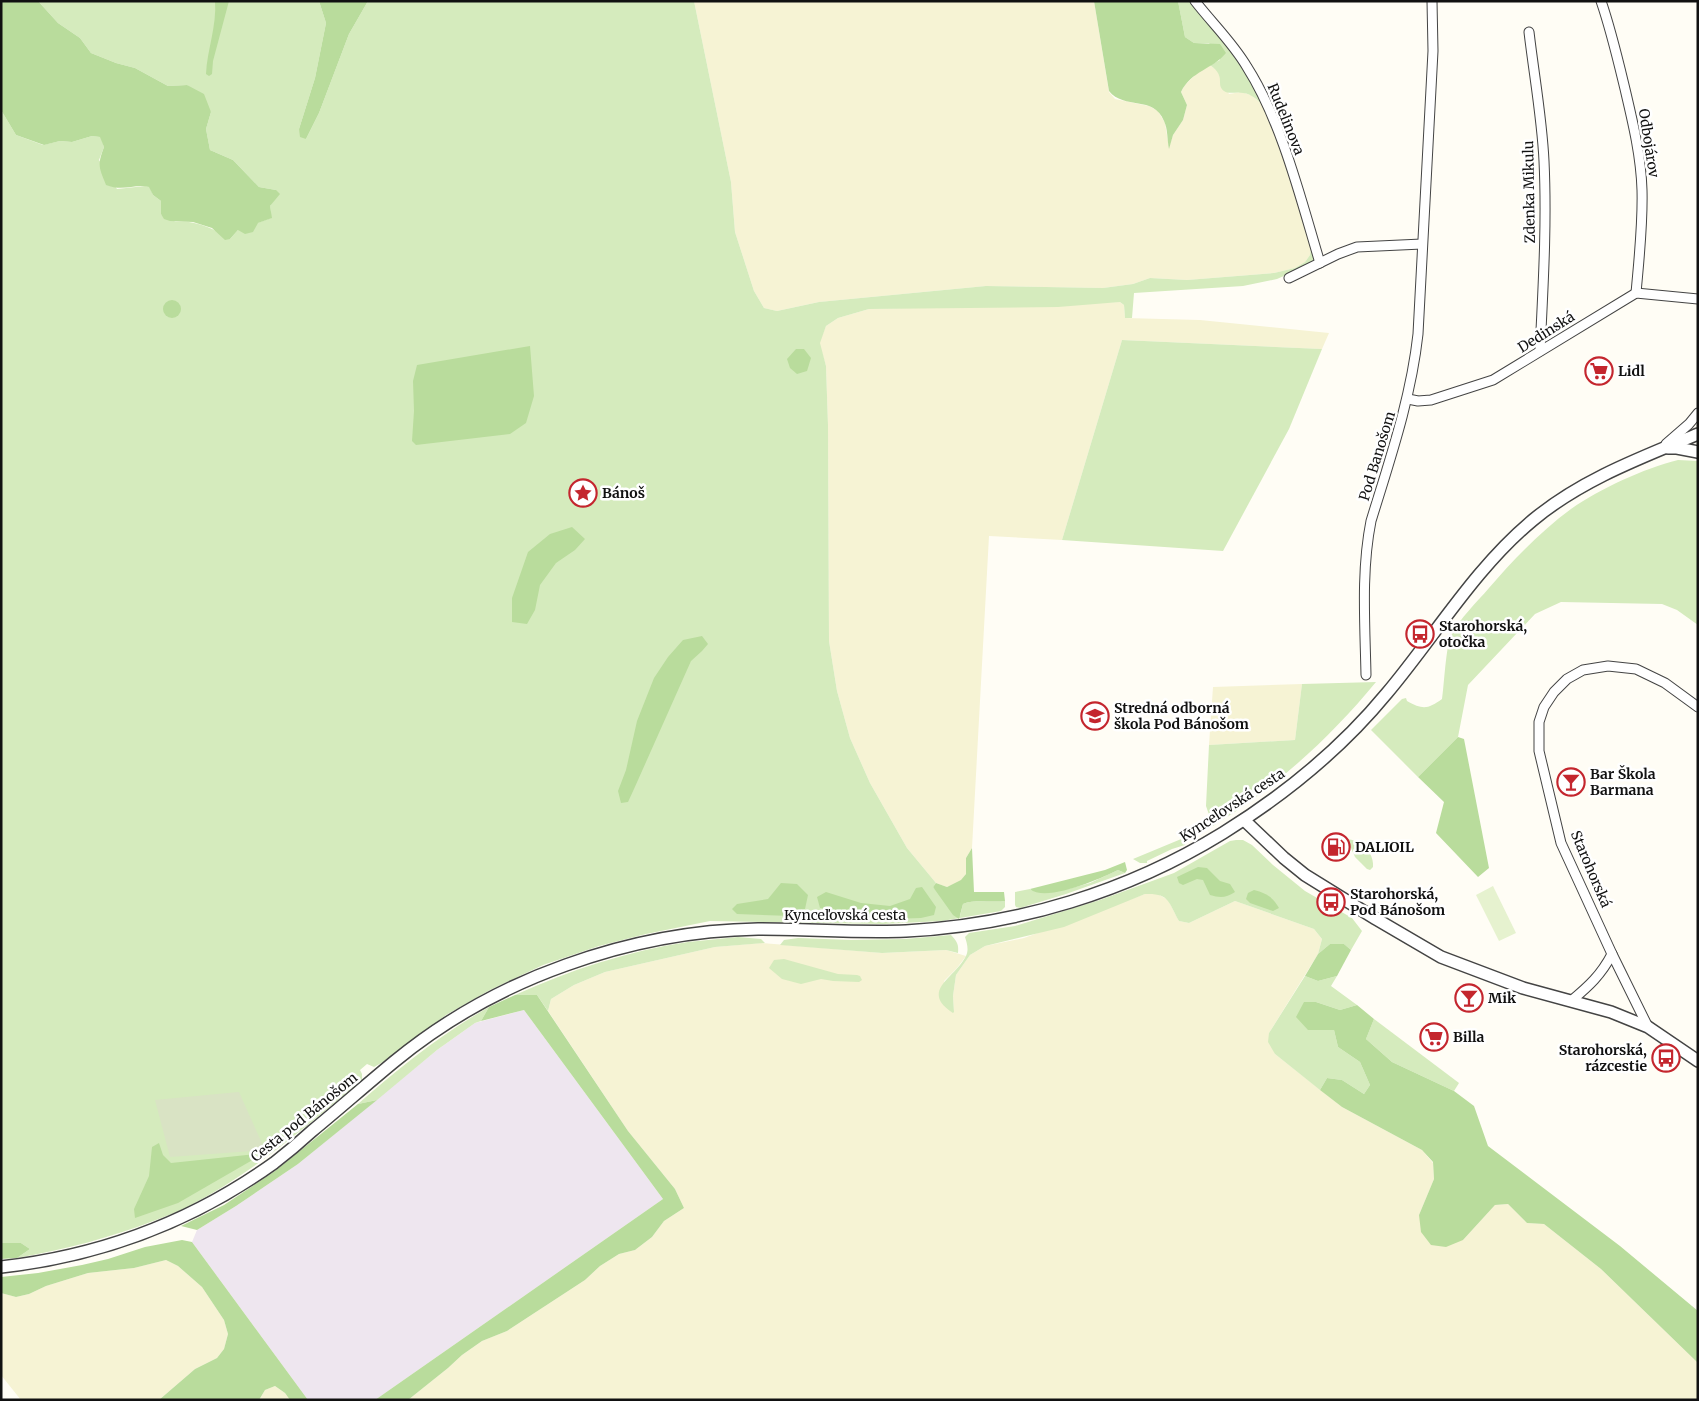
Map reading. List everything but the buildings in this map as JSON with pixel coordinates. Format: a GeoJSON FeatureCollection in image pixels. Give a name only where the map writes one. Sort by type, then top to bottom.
{"type":"FeatureCollection","features":[{"type":"Feature","properties":{"kind":"street","name":"Rudelinova"},"geometry":{"type":"LineString","coordinates":[[1195,1],[1246,65],[1266,101],[1291,168],[1320,262]]}},
{"type":"Feature","properties":{"kind":"street","name":"Pod Banošom"},"geometry":{"type":"LineString","coordinates":[[1366,675],[1365,600],[1367,541],[1371,521],[1408,399],[1418,334],[1432,60],[1432,1]]}},
{"type":"Feature","properties":{"kind":"street","name":"Odbojárov"},"geometry":{"type":"LineString","coordinates":[[1601,1],[1609,23],[1634,128],[1641,169],[1642,192],[1636,293]]}},
{"type":"Feature","properties":{"kind":"street","name":"Zdenka Mikulu"},"geometry":{"type":"LineString","coordinates":[[1529,32],[1545,178],[1540,351]]}},
{"type":"Feature","properties":{"kind":"street"},"geometry":{"type":"LineString","coordinates":[[1290,278],[1320,262],[1357,247],[1422,244]]}},
{"type":"Feature","properties":{"kind":"street"},"geometry":{"type":"LineString","coordinates":[[1636,293],[1698,299]]}},
{"type":"Feature","properties":{"kind":"street","name":"Dedinská"},"geometry":{"type":"LineString","coordinates":[[1408,399],[1418,401],[1431,400],[1484,383],[1507,372],[1636,293]]}},
{"type":"Feature","properties":{"kind":"street"},"geometry":{"type":"LineString","coordinates":[[1662,449],[1698,413]]}},
{"type":"Feature","properties":{"kind":"street","name":"Kynceľovská cesta"},"geometry":{"type":"LineString","coordinates":[[497,995],[541,974],[585,958],[688,934],[760,929],[859,932],[904,931],[974,924],[1072,902],[1136,878],[1190,852],[1244,820],[1321,761],[1356,728],[1385,696],[1496,556],[1532,520],[1594,480],[1698,434]]}},
{"type":"Feature","properties":{"kind":"street"},"geometry":{"type":"LineString","coordinates":[[1662,449],[1677,448],[1698,452]]}},
{"type":"Feature","properties":{"kind":"street","name":"Starohorská"},"geometry":{"type":"LineString","coordinates":[[1648,1027],[1612,954],[1562,843],[1539,751],[1539,722],[1544,707],[1554,692],[1567,679],[1584,670],[1608,666],[1636,669],[1665,683],[1698,707]]}},
{"type":"Feature","properties":{"kind":"street"},"geometry":{"type":"LineString","coordinates":[[1244,820],[1284,858],[1305,874],[1441,958],[1523,988],[1611,1012],[1648,1027],[1698,1061]]}},
{"type":"Feature","properties":{"kind":"street"},"geometry":{"type":"LineString","coordinates":[[1572,1001],[1603,971],[1612,954]]}},
{"type":"Feature","properties":{"kind":"street","name":"Cesta pod Bánošom"},"geometry":{"type":"LineString","coordinates":[[1,1266],[63,1257],[105,1247],[190,1214],[225,1195],[276,1162],[416,1045],[457,1017],[497,995]]}},
{"type":"Feature","properties":{"kind":"shaded area"},"geometry":{"type":"Polygon","coordinates":[[[694,1],[1094,1],[1109,92],[1115,99],[1149,106],[1158,111],[1165,123],[1169,147],[1173,135],[1183,120],[1187,105],[1181,92],[1198,72],[1210,65],[1218,71],[1229,94],[1241,92],[1251,95],[1263,105],[1271,122],[1297,200],[1311,248],[1310,255],[1305,262],[1295,268],[1274,273],[1187,280],[1150,278],[1133,284],[1103,288],[986,286],[819,302],[777,311],[764,308],[754,291],[735,232],[731,182],[694,1]]]}},
{"type":"Feature","properties":{"kind":"shaded area"},"geometry":{"type":"Polygon","coordinates":[[[1120,302],[1124,305],[1125,318],[1200,320],[1329,333],[1322,349],[1122,340],[1062,540],[989,536],[972,848],[966,858],[966,874],[961,881],[947,887],[936,883],[907,848],[870,783],[850,738],[837,691],[829,641],[826,366],[819,343],[826,326],[838,318],[869,309],[1120,302]]]}},
{"type":"Feature","properties":{"kind":"shaded area"},"geometry":{"type":"Polygon","coordinates":[[[1302,684],[1295,740],[1209,745],[1213,687],[1302,684]]]}},
{"type":"Feature","properties":{"kind":"shaded area"},"geometry":{"type":"Polygon","coordinates":[[[1145,894],[1158,894],[1168,900],[1179,921],[1189,923],[1235,901],[1314,929],[1322,939],[1318,954],[1269,1033],[1275,1054],[1342,1107],[1422,1150],[1433,1163],[1434,1179],[1419,1215],[1463,1240],[1495,1205],[1508,1204],[1527,1223],[1544,1224],[1601,1269],[1698,1363],[1698,1400],[408,1400],[462,1355],[482,1341],[507,1331],[585,1280],[600,1266],[619,1254],[635,1250],[652,1237],[664,1221],[684,1208],[675,1189],[628,1131],[548,1011],[551,999],[574,985],[605,972],[715,947],[761,943],[882,953],[946,950],[966,956],[944,981],[954,1012],[953,996],[956,975],[970,955],[985,946],[1024,938],[1145,894]]]}},
{"type":"Feature","properties":{"kind":"shaded area"},"geometry":{"type":"Polygon","coordinates":[[[524,1010],[663,1199],[375,1400],[308,1400],[192,1242],[197,1230],[298,1164],[437,1050],[475,1023],[524,1010]]]}},
{"type":"Feature","properties":{"kind":"shaded area"},"geometry":{"type":"Polygon","coordinates":[[[166,1260],[178,1266],[202,1287],[224,1320],[228,1334],[224,1349],[217,1358],[195,1369],[159,1400],[21,1400],[1,1375],[1,1293],[16,1297],[88,1273],[134,1268],[166,1260]]]}},
{"type":"Feature","properties":{"kind":"shaded area"},"geometry":{"type":"Polygon","coordinates":[[[275,1386],[285,1393],[290,1400],[259,1400],[265,1390],[275,1386]]]}},
{"type":"Feature","properties":{"kind":"green space"},"geometry":{"type":"Polygon","coordinates":[[[1,1],[38,1],[58,23],[80,38],[91,53],[135,68],[168,86],[187,85],[204,94],[211,112],[206,129],[210,150],[233,160],[259,187],[276,190],[280,194],[270,206],[272,218],[258,223],[253,232],[245,234],[238,230],[230,239],[225,240],[212,228],[193,222],[164,219],[161,214],[161,201],[153,195],[149,187],[118,188],[106,185],[100,166],[100,158],[104,147],[100,137],[92,136],[72,142],[60,141],[44,145],[16,135],[1,110],[1,1]]]}},
{"type":"Feature","properties":{"kind":"green space"},"geometry":{"type":"Polygon","coordinates":[[[38,1],[319,1],[326,23],[315,78],[299,129],[306,139],[319,113],[349,34],[368,1],[694,1],[731,182],[735,232],[754,291],[764,308],[777,311],[819,302],[986,286],[1103,288],[1133,284],[1150,278],[1187,280],[1274,273],[1295,268],[1305,262],[1310,255],[1311,248],[1315,259],[1311,264],[1277,279],[1243,286],[1134,293],[1132,318],[1125,318],[1124,305],[1120,302],[1058,307],[869,309],[838,318],[826,326],[820,343],[826,366],[828,425],[829,641],[837,691],[850,738],[870,783],[907,848],[936,883],[933,887],[960,916],[963,904],[978,901],[1005,901],[1005,907],[1001,911],[942,921],[883,924],[710,921],[599,946],[543,965],[490,990],[446,1015],[383,1062],[374,1067],[367,1064],[360,1070],[362,1080],[301,1131],[237,1178],[191,1205],[105,1238],[17,1258],[30,1249],[21,1243],[1,1243],[1,110],[16,135],[43,145],[60,141],[72,142],[92,136],[101,137],[104,147],[99,160],[117,189],[150,187],[153,195],[161,201],[161,214],[166,218],[204,226],[230,239],[238,230],[271,218],[270,206],[275,198],[276,190],[259,187],[233,160],[210,150],[206,129],[211,112],[187,85],[168,86],[135,68],[91,53],[80,38],[58,23],[38,1]]]}},
{"type":"Feature","properties":{"kind":"green space"},"geometry":{"type":"Polygon","coordinates":[[[215,1],[229,1],[213,61],[212,74],[209,76],[206,74],[215,20],[215,1]]]}},
{"type":"Feature","properties":{"kind":"green space"},"geometry":{"type":"Polygon","coordinates":[[[319,1],[368,1],[349,34],[319,113],[306,139],[300,137],[299,129],[315,78],[326,23],[319,1]]]}},
{"type":"Feature","properties":{"kind":"green space"},"geometry":{"type":"Polygon","coordinates":[[[1094,1],[1178,1],[1185,37],[1194,43],[1220,44],[1226,53],[1215,63],[1190,79],[1185,85],[1181,92],[1187,105],[1183,120],[1173,135],[1169,149],[1166,127],[1159,113],[1146,105],[1115,97],[1109,91],[1094,1]]]}},
{"type":"Feature","properties":{"kind":"green space"},"geometry":{"type":"Polygon","coordinates":[[[1178,1],[1189,1],[1210,25],[1230,50],[1263,105],[1249,95],[1224,91],[1220,86],[1218,73],[1210,65],[1220,60],[1209,43],[1194,43],[1185,37],[1178,1]]]}},
{"type":"Feature","properties":{"kind":"green space"},"geometry":{"type":"Polygon","coordinates":[[[168,300],[176,300],[181,305],[179,316],[168,318],[163,313],[163,305],[168,300]]]}},
{"type":"Feature","properties":{"kind":"green space"},"geometry":{"type":"Polygon","coordinates":[[[1122,340],[1322,349],[1289,429],[1223,551],[1062,540],[1122,340]]]}},
{"type":"Feature","properties":{"kind":"green space"},"geometry":{"type":"Polygon","coordinates":[[[530,346],[534,396],[526,423],[510,434],[416,445],[412,441],[413,381],[417,365],[530,346]]]}},
{"type":"Feature","properties":{"kind":"green space"},"geometry":{"type":"Polygon","coordinates":[[[796,349],[804,349],[811,358],[807,371],[797,374],[790,368],[787,359],[796,349]]]}},
{"type":"Feature","properties":{"kind":"green space"},"geometry":{"type":"Polygon","coordinates":[[[1678,460],[1698,461],[1698,625],[1677,610],[1662,604],[1561,602],[1535,614],[1468,685],[1458,737],[1418,777],[1371,730],[1402,699],[1406,698],[1407,701],[1413,704],[1425,707],[1433,705],[1442,699],[1446,656],[1449,641],[1455,629],[1508,567],[1549,527],[1571,509],[1595,494],[1651,468],[1678,460]]]}},
{"type":"Feature","properties":{"kind":"green space"},"geometry":{"type":"Polygon","coordinates":[[[572,527],[585,539],[575,550],[556,563],[540,585],[535,610],[527,624],[512,622],[512,598],[528,552],[550,534],[572,527]]]}},
{"type":"Feature","properties":{"kind":"green space"},"geometry":{"type":"Polygon","coordinates":[[[702,636],[708,644],[691,661],[628,802],[621,803],[618,791],[626,770],[637,721],[654,678],[668,657],[683,640],[702,636]]]}},
{"type":"Feature","properties":{"kind":"green space"},"geometry":{"type":"Polygon","coordinates":[[[1376,682],[1340,723],[1300,761],[1258,795],[1213,826],[1206,806],[1209,745],[1295,740],[1302,684],[1376,682]]]}},
{"type":"Feature","properties":{"kind":"green space"},"geometry":{"type":"Polygon","coordinates":[[[1458,737],[1464,739],[1489,868],[1478,877],[1436,833],[1444,802],[1418,777],[1458,737]]]}},
{"type":"Feature","properties":{"kind":"green space"},"geometry":{"type":"Polygon","coordinates":[[[1186,837],[1185,845],[1172,849],[1147,861],[1147,863],[1140,863],[1133,859],[1186,837]]]}},
{"type":"Feature","properties":{"kind":"green space"},"geometry":{"type":"Polygon","coordinates":[[[1347,839],[1358,841],[1368,850],[1373,864],[1370,870],[1355,857],[1347,839]]]}},
{"type":"Feature","properties":{"kind":"green space"},"geometry":{"type":"Polygon","coordinates":[[[1243,840],[1252,845],[1305,891],[1352,918],[1362,931],[1351,950],[1344,944],[1330,944],[1318,954],[1322,939],[1314,929],[1235,901],[1189,923],[1179,921],[1167,900],[1159,895],[1145,894],[1064,927],[985,946],[970,955],[956,975],[953,1013],[943,1005],[939,998],[939,991],[943,984],[961,964],[967,954],[968,949],[965,937],[969,933],[1015,926],[1100,900],[1174,873],[1230,841],[1243,840]]]}},
{"type":"Feature","properties":{"kind":"green space"},"geometry":{"type":"Polygon","coordinates":[[[972,848],[974,892],[1004,892],[1005,901],[963,904],[959,919],[953,915],[933,887],[936,883],[947,887],[961,880],[966,874],[966,858],[972,848]]]}},
{"type":"Feature","properties":{"kind":"green space"},"geometry":{"type":"Polygon","coordinates":[[[1125,862],[1127,870],[1125,873],[1118,870],[1074,888],[1048,893],[1038,893],[1030,889],[1105,870],[1125,862]]]}},
{"type":"Feature","properties":{"kind":"green space"},"geometry":{"type":"Polygon","coordinates":[[[1198,867],[1207,868],[1220,881],[1230,884],[1235,892],[1223,897],[1217,897],[1210,895],[1203,880],[1197,879],[1183,885],[1179,883],[1177,877],[1198,867]]]}},
{"type":"Feature","properties":{"kind":"green space"},"geometry":{"type":"Polygon","coordinates":[[[1118,870],[1125,873],[1020,908],[1015,905],[1015,892],[1030,889],[1068,889],[1090,883],[1118,870]]]}},
{"type":"Feature","properties":{"kind":"green space"},"geometry":{"type":"Polygon","coordinates":[[[781,883],[797,884],[808,895],[805,909],[791,916],[737,914],[732,909],[737,904],[768,899],[781,883]]]}},
{"type":"Feature","properties":{"kind":"green space"},"geometry":{"type":"Polygon","coordinates":[[[1493,886],[1516,933],[1499,941],[1476,895],[1493,886]]]}},
{"type":"Feature","properties":{"kind":"green space"},"geometry":{"type":"Polygon","coordinates":[[[922,887],[936,907],[934,915],[921,918],[862,920],[850,912],[820,908],[817,897],[826,892],[861,903],[890,906],[910,899],[916,888],[922,887]]]}},
{"type":"Feature","properties":{"kind":"green space"},"geometry":{"type":"Polygon","coordinates":[[[1254,890],[1269,896],[1279,908],[1273,911],[1250,903],[1246,899],[1248,893],[1254,890]]]}},
{"type":"Feature","properties":{"kind":"green space"},"geometry":{"type":"Polygon","coordinates":[[[951,935],[957,943],[958,953],[946,950],[882,953],[780,945],[784,940],[798,938],[851,940],[905,939],[951,935]]]}},
{"type":"Feature","properties":{"kind":"green space"},"geometry":{"type":"Polygon","coordinates":[[[738,937],[761,939],[765,943],[715,947],[605,972],[574,985],[551,999],[548,1011],[537,995],[515,995],[557,977],[621,956],[688,942],[738,937]]]}},
{"type":"Feature","properties":{"kind":"green space"},"geometry":{"type":"Polygon","coordinates":[[[1330,944],[1344,944],[1351,950],[1337,976],[1318,981],[1305,976],[1318,954],[1330,944]]]}},
{"type":"Feature","properties":{"kind":"green space"},"geometry":{"type":"Polygon","coordinates":[[[784,959],[838,974],[857,975],[862,980],[859,982],[821,979],[801,984],[782,979],[769,968],[774,960],[784,959]]]}},
{"type":"Feature","properties":{"kind":"green space"},"geometry":{"type":"Polygon","coordinates":[[[1305,976],[1318,981],[1337,976],[1331,986],[1357,1005],[1340,1010],[1316,1002],[1308,1030],[1334,1030],[1338,1047],[1360,1062],[1370,1085],[1364,1094],[1342,1080],[1327,1078],[1320,1090],[1275,1054],[1268,1042],[1269,1033],[1305,976]]]}},
{"type":"Feature","properties":{"kind":"green space"},"geometry":{"type":"Polygon","coordinates":[[[515,995],[537,995],[628,1131],[675,1189],[684,1208],[664,1221],[652,1237],[635,1250],[619,1254],[600,1266],[585,1280],[507,1331],[482,1341],[462,1355],[408,1400],[375,1400],[663,1199],[524,1010],[481,1021],[489,1007],[515,995]]]}},
{"type":"Feature","properties":{"kind":"green space"},"geometry":{"type":"Polygon","coordinates":[[[1304,1002],[1316,1002],[1340,1010],[1357,1005],[1374,1019],[1366,1039],[1392,1062],[1454,1091],[1474,1106],[1488,1146],[1620,1246],[1698,1311],[1698,1363],[1601,1269],[1544,1224],[1527,1223],[1508,1204],[1495,1205],[1463,1240],[1446,1247],[1431,1245],[1421,1232],[1419,1215],[1434,1179],[1433,1162],[1422,1150],[1342,1107],[1320,1090],[1327,1078],[1342,1080],[1364,1094],[1370,1085],[1360,1062],[1338,1047],[1334,1030],[1308,1030],[1296,1017],[1304,1002]]]}},
{"type":"Feature","properties":{"kind":"green space"},"geometry":{"type":"Polygon","coordinates":[[[489,1007],[481,1021],[475,1023],[437,1050],[377,1100],[358,1104],[421,1052],[454,1028],[489,1007]]]}},
{"type":"Feature","properties":{"kind":"green space"},"geometry":{"type":"Polygon","coordinates":[[[1374,1019],[1459,1083],[1454,1091],[1392,1062],[1366,1039],[1374,1019]]]}},
{"type":"Feature","properties":{"kind":"green space"},"geometry":{"type":"Polygon","coordinates":[[[239,1092],[265,1150],[170,1157],[155,1100],[239,1092]]]}},
{"type":"Feature","properties":{"kind":"green space"},"geometry":{"type":"Polygon","coordinates":[[[377,1100],[298,1164],[236,1206],[197,1230],[181,1226],[224,1205],[275,1171],[358,1104],[377,1100]]]}},
{"type":"Feature","properties":{"kind":"green space"},"geometry":{"type":"Polygon","coordinates":[[[159,1143],[163,1155],[171,1163],[256,1154],[256,1158],[178,1203],[135,1218],[134,1209],[149,1176],[152,1147],[159,1143]]]}},
{"type":"Feature","properties":{"kind":"green space"},"geometry":{"type":"Polygon","coordinates":[[[182,1240],[192,1242],[308,1400],[290,1400],[285,1393],[275,1386],[265,1390],[259,1400],[159,1400],[195,1369],[217,1358],[224,1349],[228,1334],[224,1320],[202,1287],[178,1266],[166,1260],[134,1268],[88,1273],[16,1297],[1,1293],[1,1277],[82,1265],[145,1247],[182,1240]]]}},
{"type":"Feature","properties":{"kind":"green space"},"geometry":{"type":"Polygon","coordinates":[[[1,1243],[21,1243],[30,1249],[17,1258],[1,1259],[1,1243]]]}},
{"type":"Feature","properties":{"kind":"place","name":"Lidl"},"geometry":{"type":"Point","coordinates":[1599,371]}},
{"type":"Feature","properties":{"kind":"place","name":"Bánoš"},"geometry":{"type":"Point","coordinates":[583,493]}},
{"type":"Feature","properties":{"kind":"place","name":"Starohorská, otočka"},"geometry":{"type":"Point","coordinates":[1420,634]}},
{"type":"Feature","properties":{"kind":"place","name":"Stredná odborná škola Pod Bánošom"},"geometry":{"type":"Point","coordinates":[1095,716]}},
{"type":"Feature","properties":{"kind":"place","name":"Bar Škola Barmana"},"geometry":{"type":"Point","coordinates":[1571,782]}},
{"type":"Feature","properties":{"kind":"place","name":"DALIOIL"},"geometry":{"type":"Point","coordinates":[1336,847]}},
{"type":"Feature","properties":{"kind":"place","name":"Starohorská, Pod Bánošom"},"geometry":{"type":"Point","coordinates":[1331,902]}},
{"type":"Feature","properties":{"kind":"place","name":"Mik"},"geometry":{"type":"Point","coordinates":[1469,998]}},
{"type":"Feature","properties":{"kind":"place","name":"Billa"},"geometry":{"type":"Point","coordinates":[1434,1037]}},
{"type":"Feature","properties":{"kind":"place","name":"Starohorská, rázcestie"},"geometry":{"type":"Point","coordinates":[1666,1058]}}]}
